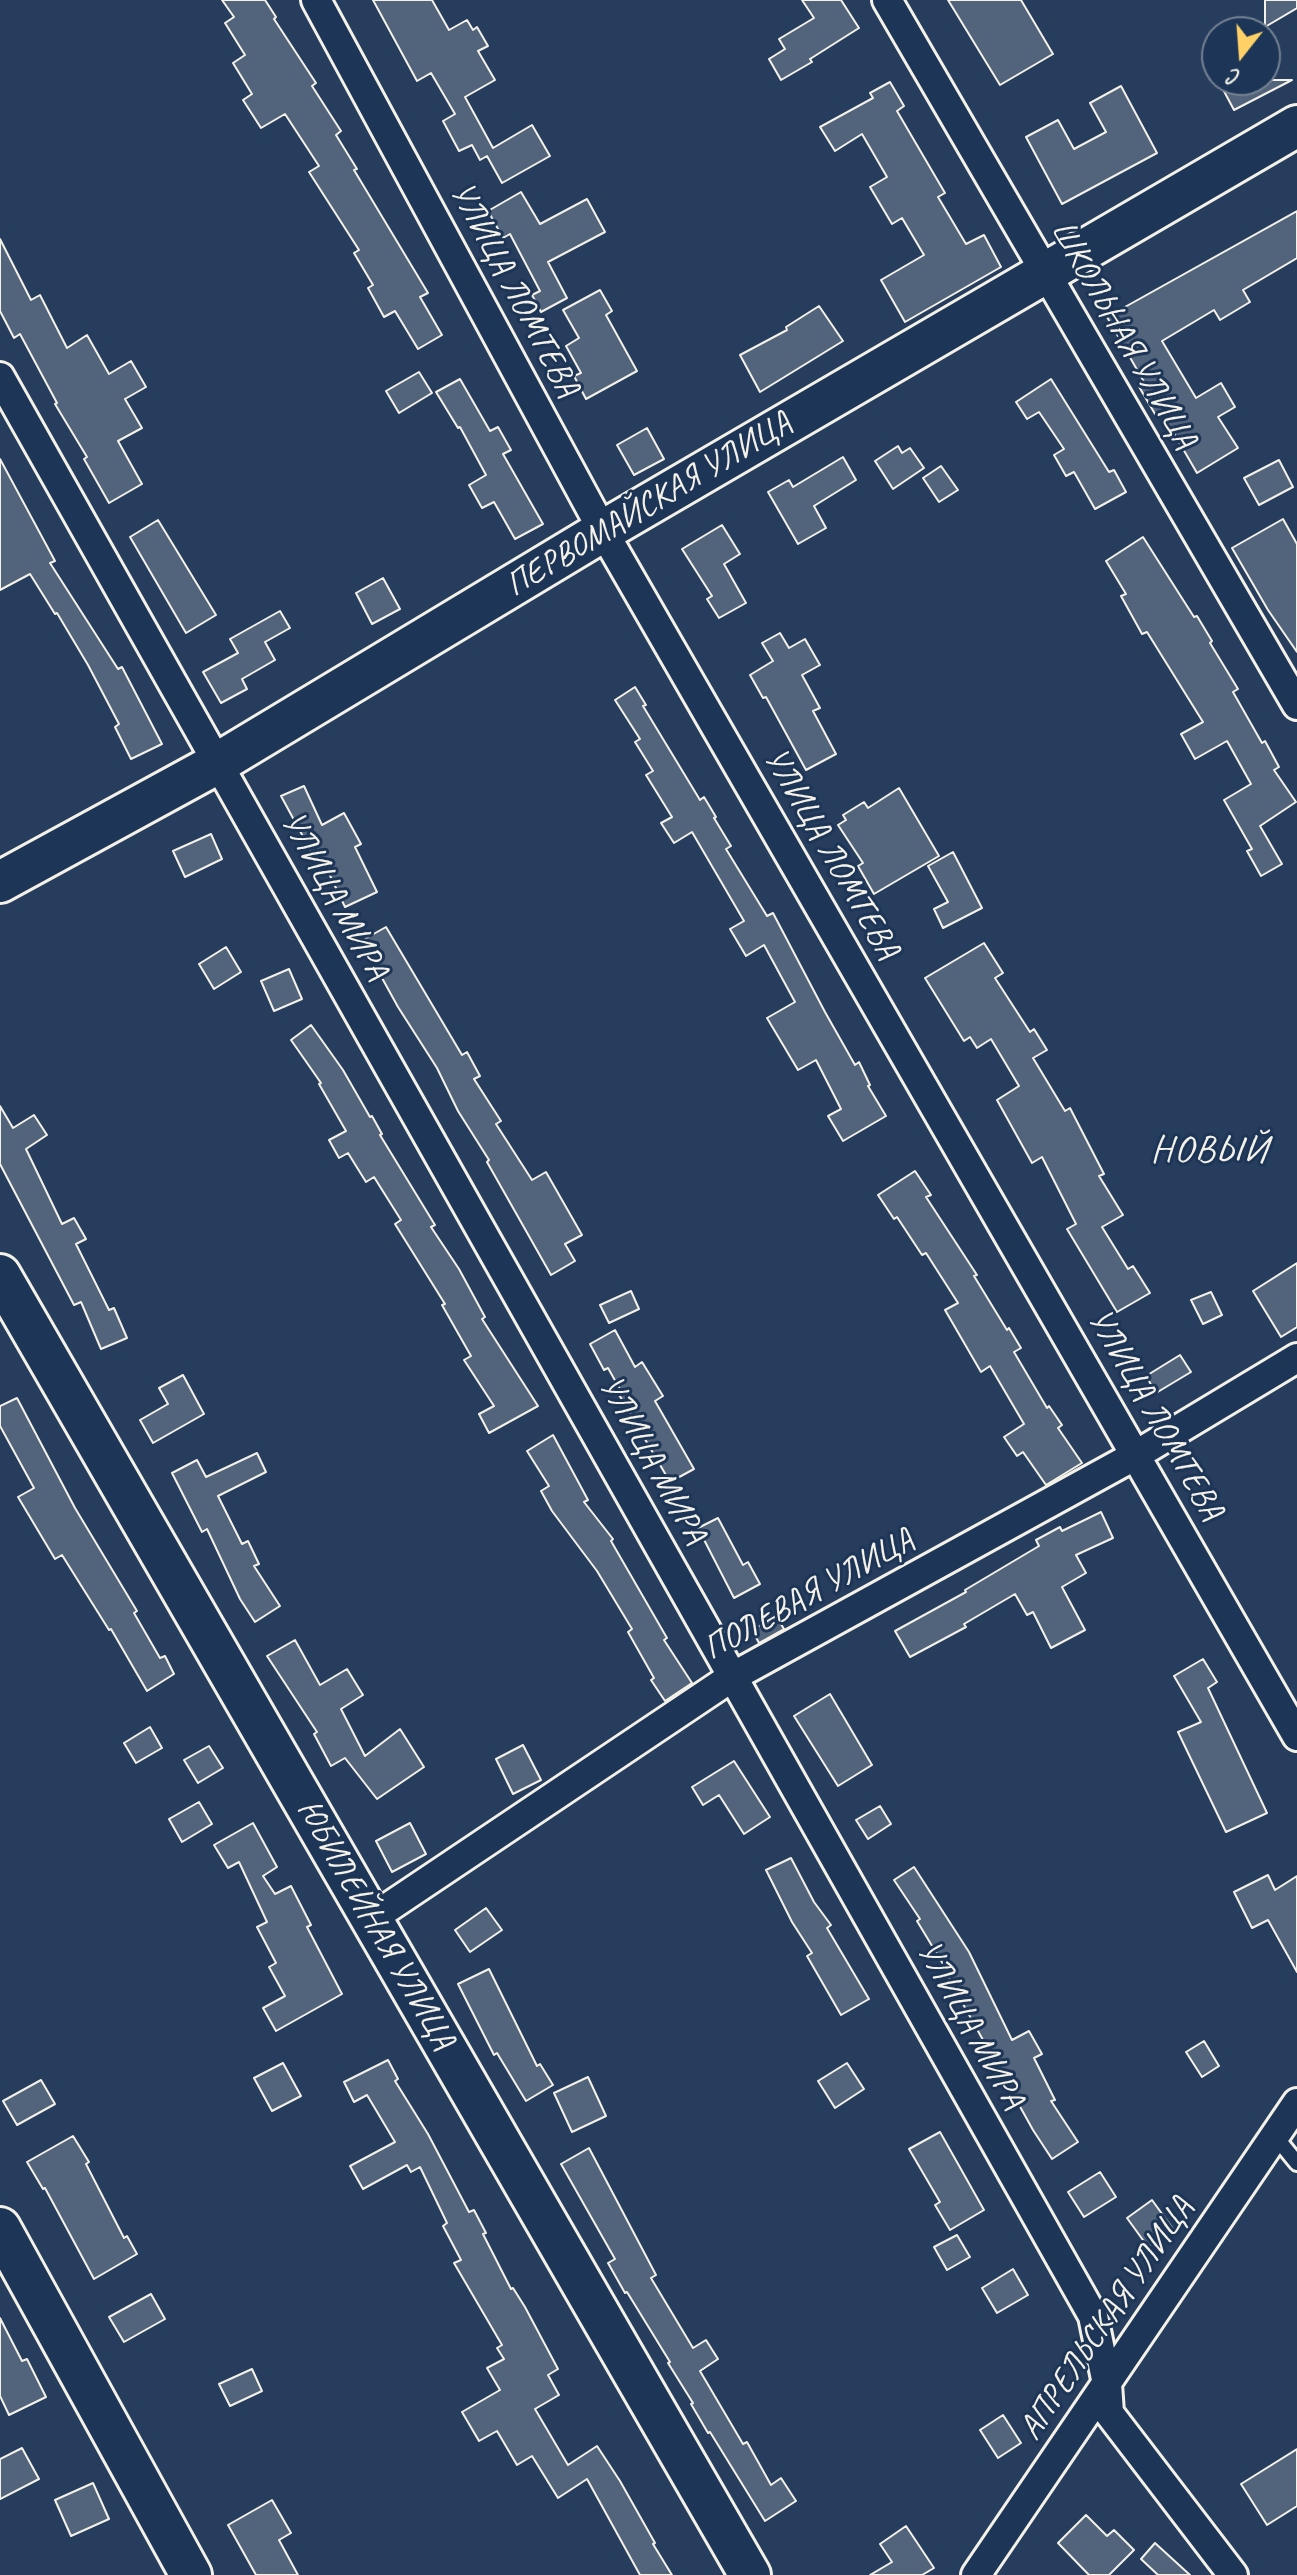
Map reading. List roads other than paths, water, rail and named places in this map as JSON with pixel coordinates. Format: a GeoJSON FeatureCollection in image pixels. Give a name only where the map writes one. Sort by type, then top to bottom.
{"type":"FeatureCollection","features":[{"type":"Feature","properties":{"kind":"street","name":"УЛИЦА ЛОМТЕВА"},"geometry":{"type":"LineString","coordinates":[[316,0],[603,531],[1297,1736]]}},
{"type":"Feature","properties":{"kind":"street","name":"ШКОЛЬНАЯ УЛИЦА"},"geometry":{"type":"LineString","coordinates":[[887,0],[1297,705]]}},
{"type":"Feature","properties":{"kind":"street","name":"ПЕРВОМАЙСКАЯ УЛИЦА"},"geometry":{"type":"LineString","coordinates":[[0,882],[218,763],[603,531],[1297,126]]}},
{"type":"Feature","properties":{"kind":"street","name":"УЛИЦА МИРА"},"geometry":{"type":"LineString","coordinates":[[0,377],[1093,2316],[1107,2384],[1109,2413],[1233,2575]]}},
{"type":"Feature","properties":{"kind":"street","name":"ЮБИЛЕЙНАЯ УЛИЦА"},"geometry":{"type":"LineString","coordinates":[[0,1275],[750,2575]]}},
{"type":"Feature","properties":{"kind":"street","name":"ПОЛЕВАЯ УЛИЦА"},"geometry":{"type":"LineString","coordinates":[[371,1919],[732,1677],[1136,1455],[1297,1358]]}},
{"type":"Feature","properties":{"kind":"street","name":"АПРЕЛЬСКАЯ УЛИЦА"},"geometry":{"type":"LineString","coordinates":[[976,2575],[1297,2103]]}},
{"type":"Feature","properties":{"kind":"street"},"geometry":{"type":"LineString","coordinates":[[0,2228],[191,2575]]}},
{"type":"Feature","properties":{"kind":"lane"},"geometry":{"type":"LineString","coordinates":[[1275,2136],[1297,2163]]}},
{"type":"Feature","properties":{"kind":"district","name":"НОВЫЙ"},"geometry":{"type":"Point","coordinates":[1210,1151]}}]}
